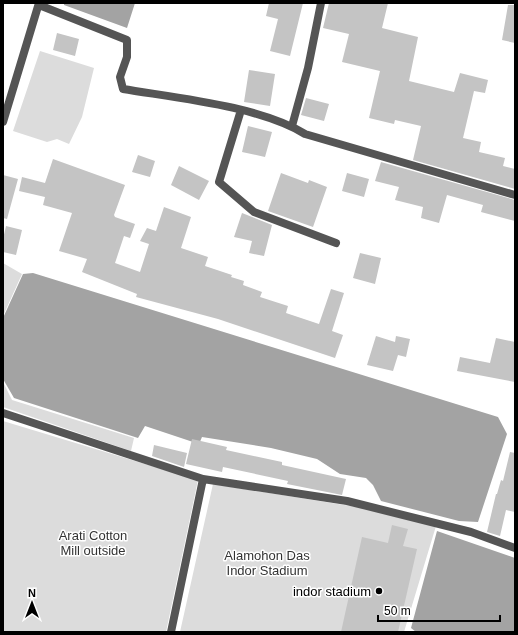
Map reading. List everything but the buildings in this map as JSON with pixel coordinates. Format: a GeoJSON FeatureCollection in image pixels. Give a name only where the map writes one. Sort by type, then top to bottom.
{"type":"FeatureCollection","features":[{"type":"Feature","properties":{"kind":"street"},"geometry":{"type":"LineString","coordinates":[[292,126],[308,68],[321,3]]}},
{"type":"Feature","properties":{"kind":"street"},"geometry":{"type":"LineString","coordinates":[[4,116],[39,4],[127,40],[127,57],[120,76],[123,89],[241,110],[292,126],[305,134],[515,195]]}},
{"type":"Feature","properties":{"kind":"street"},"geometry":{"type":"LineString","coordinates":[[241,110],[220,182],[254,212],[336,243]]}},
{"type":"Feature","properties":{"kind":"street"},"geometry":{"type":"LineString","coordinates":[[3,413],[204,479],[347,502],[471,532],[515,548]]}},
{"type":"Feature","properties":{"kind":"street"},"geometry":{"type":"LineString","coordinates":[[171,632],[204,479]]}},
{"type":"Feature","properties":{"kind":"green space"},"geometry":{"type":"Polygon","coordinates":[[[40,51],[94,68],[82,117],[69,144],[57,139],[47,142],[13,131],[40,51]]]}},
{"type":"Feature","properties":{"kind":"green space"},"geometry":{"type":"Polygon","coordinates":[[[3,263],[22,274],[3,316],[3,263]]]}},
{"type":"Feature","properties":{"kind":"green space"},"geometry":{"type":"Polygon","coordinates":[[[3,382],[12,400],[134,438],[131,451],[3,407],[3,382]]]}},
{"type":"Feature","properties":{"kind":"green space","name":"Arati Cotton Mill outside"},"geometry":{"type":"Polygon","coordinates":[[[3,421],[198,480],[166,632],[3,632],[3,421]]]}},
{"type":"Feature","properties":{"kind":"green space","name":"Alamohon Das Indor Stadium"},"geometry":{"type":"Polygon","coordinates":[[[213,484],[369,509],[436,526],[404,632],[180,632],[213,484]]]}},
{"type":"Feature","properties":{"kind":"shaded area"},"geometry":{"type":"Polygon","coordinates":[[[64,3],[135,3],[127,28],[64,5],[64,3]]]}},
{"type":"Feature","properties":{"kind":"shaded area"},"geometry":{"type":"Polygon","coordinates":[[[33,273],[498,417],[507,434],[478,522],[459,521],[381,501],[373,485],[366,478],[340,474],[317,459],[271,448],[202,437],[199,444],[145,426],[138,438],[14,398],[3,379],[3,318],[23,274],[33,273]]]}},
{"type":"Feature","properties":{"kind":"shaded area"},"geometry":{"type":"Polygon","coordinates":[[[437,531],[515,558],[515,632],[416,632],[411,628],[437,531]]]}},
{"type":"Feature","properties":{"kind":"place","name":"indor stadium"},"geometry":{"type":"Point","coordinates":[379,591]}}]}
